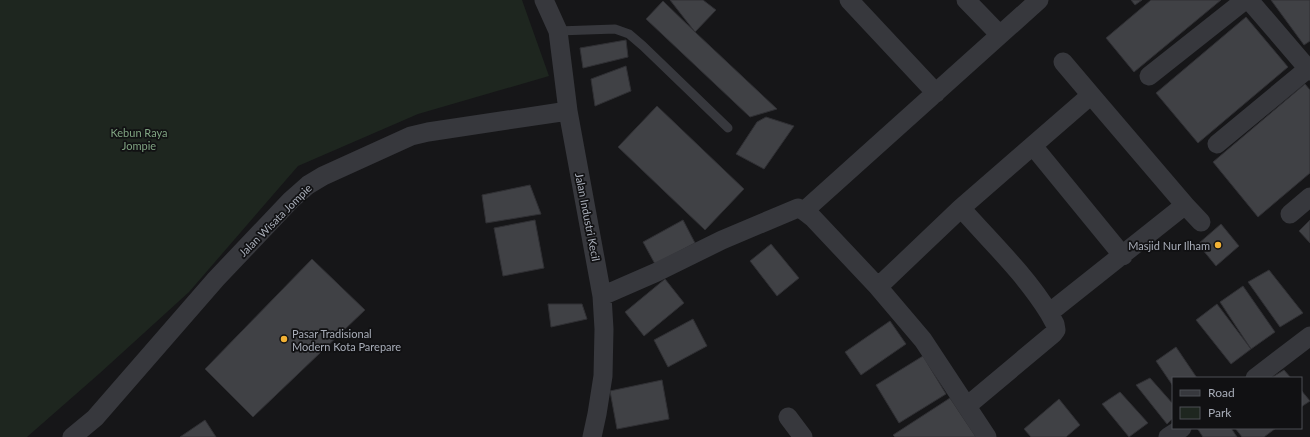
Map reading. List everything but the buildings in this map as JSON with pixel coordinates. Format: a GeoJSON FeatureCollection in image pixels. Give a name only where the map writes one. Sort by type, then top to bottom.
{"type":"FeatureCollection","features":[{"type":"Feature","properties":{"kind":"street","name":"Jalan Industri Kecil"},"geometry":{"type":"LineString","coordinates":[[544,0],[558,31],[568,111],[602,296],[604,329],[603,376],[592,437]]}},
{"type":"Feature","properties":{"kind":"street"},"geometry":{"type":"LineString","coordinates":[[850,0],[936,93]]}},
{"type":"Feature","properties":{"kind":"street"},"geometry":{"type":"LineString","coordinates":[[966,0],[1000,35]]}},
{"type":"Feature","properties":{"kind":"street"},"geometry":{"type":"LineString","coordinates":[[804,211],[1039,0]]}},
{"type":"Feature","properties":{"kind":"street"},"geometry":{"type":"LineString","coordinates":[[1149,76],[1245,0]]}},
{"type":"Feature","properties":{"kind":"street"},"geometry":{"type":"LineString","coordinates":[[1217,144],[1309,69],[1249,0]]}},
{"type":"Feature","properties":{"kind":"street"},"geometry":{"type":"LineString","coordinates":[[1063,62],[1201,222]]}},
{"type":"Feature","properties":{"kind":"street"},"geometry":{"type":"LineString","coordinates":[[878,287],[961,208],[1091,95]]}},
{"type":"Feature","properties":{"kind":"street","name":"Jalan Wisata Jompie"},"geometry":{"type":"LineString","coordinates":[[72,437],[95,418],[216,279],[291,200],[308,185],[323,176],[410,136],[568,111]]}},
{"type":"Feature","properties":{"kind":"street"},"geometry":{"type":"LineString","coordinates":[[1033,146],[1123,256]]}},
{"type":"Feature","properties":{"kind":"street"},"geometry":{"type":"LineString","coordinates":[[1290,214],[1310,197]]}},
{"type":"Feature","properties":{"kind":"street"},"geometry":{"type":"LineString","coordinates":[[1049,313],[1123,256],[1185,205]]}},
{"type":"Feature","properties":{"kind":"street"},"geometry":{"type":"LineString","coordinates":[[602,296],[722,240],[798,208],[813,218],[878,287],[923,340],[988,437]]}},
{"type":"Feature","properties":{"kind":"street"},"geometry":{"type":"LineString","coordinates":[[961,208],[1028,282],[1049,313],[1055,324],[1056,330],[967,406]]}},
{"type":"Feature","properties":{"kind":"street"},"geometry":{"type":"LineString","coordinates":[[1256,377],[1310,336]]}},
{"type":"Feature","properties":{"kind":"street"},"geometry":{"type":"LineString","coordinates":[[788,417],[803,437]]}},
{"type":"Feature","properties":{"kind":"street"},"geometry":{"type":"LineString","coordinates":[[1168,437],[1180,429]]}},
{"type":"Feature","properties":{"kind":"lane"},"geometry":{"type":"LineString","coordinates":[[558,31],[615,29],[629,34],[728,128]]}},
{"type":"Feature","properties":{"kind":"green space","name":"Kebun Raya Jompie"},"geometry":{"type":"Polygon","coordinates":[[[0,0],[522,0],[549,76],[418,114],[298,166],[189,292],[100,373],[27,437],[0,437],[0,0]]]}},
{"type":"Feature","properties":{"kind":"place","name":"Masjid Nur Ilham"},"geometry":{"type":"Point","coordinates":[1218,245]}},
{"type":"Feature","properties":{"kind":"place","name":"Pasar Tradisional Modern Kota Parepare"},"geometry":{"type":"Point","coordinates":[284,339]}}]}
